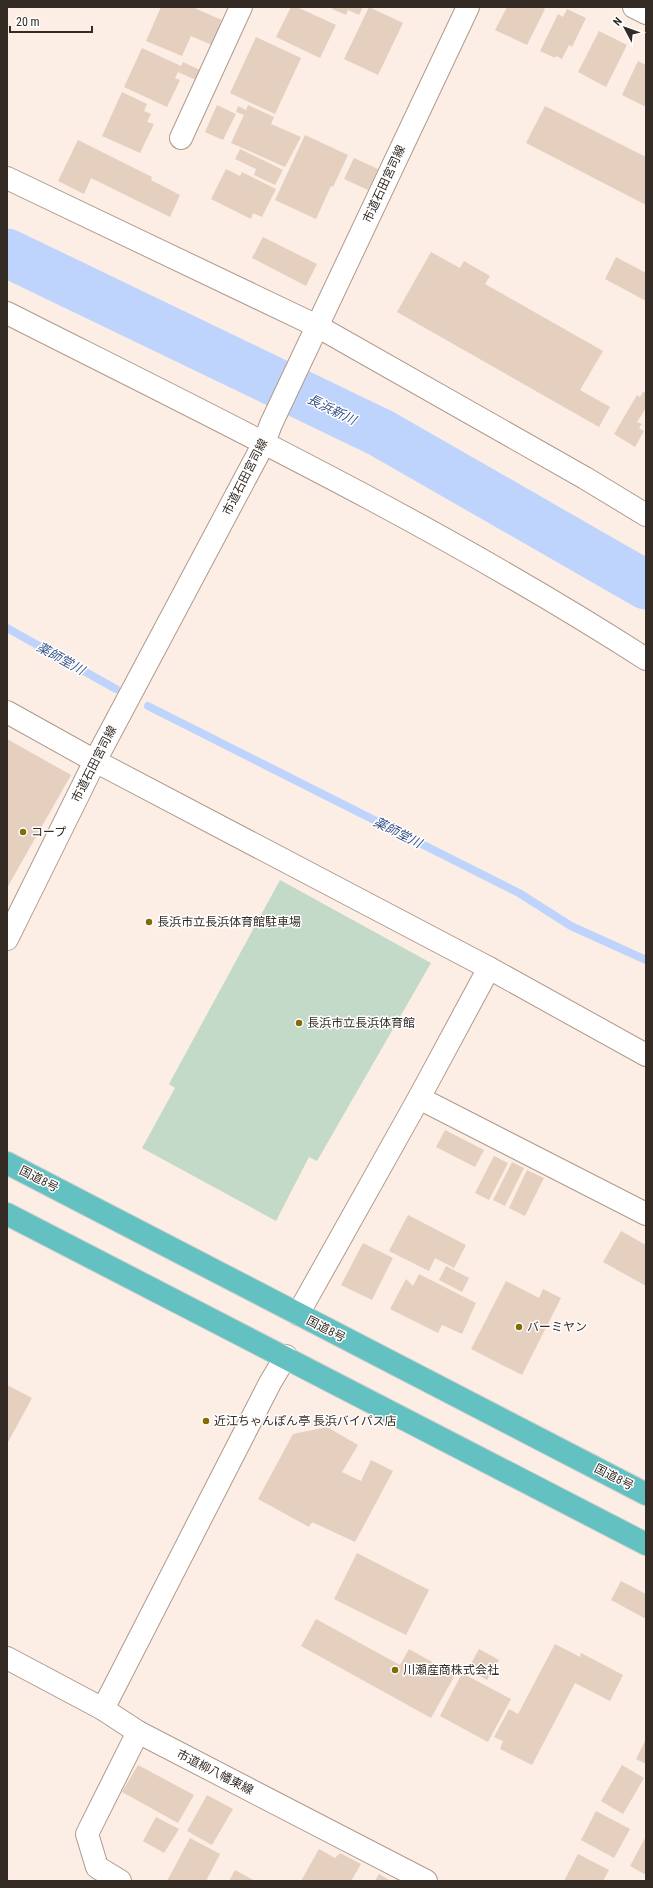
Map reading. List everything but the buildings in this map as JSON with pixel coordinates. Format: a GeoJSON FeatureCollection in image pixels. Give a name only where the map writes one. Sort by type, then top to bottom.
{"type":"FeatureCollection","features":[{"type":"Feature","properties":{"kind":"highway","name":"国道8号"},"geometry":{"type":"LineString","coordinates":[[7,1163],[646,1494]]}},
{"type":"Feature","properties":{"kind":"highway"},"geometry":{"type":"LineString","coordinates":[[7,1214],[286,1356],[646,1544]]}},
{"type":"Feature","properties":{"kind":"street"},"geometry":{"type":"LineString","coordinates":[[180,138],[241,7]]}},
{"type":"Feature","properties":{"kind":"street","name":"市道石田宮司線"},"geometry":{"type":"LineString","coordinates":[[7,939],[95,761],[267,433],[468,7]]}},
{"type":"Feature","properties":{"kind":"street"},"geometry":{"type":"LineString","coordinates":[[634,7],[646,13]]}},
{"type":"Feature","properties":{"kind":"street"},"geometry":{"type":"LineString","coordinates":[[7,178],[317,326],[586,478],[646,515]]}},
{"type":"Feature","properties":{"kind":"street"},"geometry":{"type":"LineString","coordinates":[[7,313],[267,433],[579,616],[646,659]]}},
{"type":"Feature","properties":{"kind":"street"},"geometry":{"type":"LineString","coordinates":[[7,712],[95,761],[489,968],[646,1055]]}},
{"type":"Feature","properties":{"kind":"street"},"geometry":{"type":"LineString","coordinates":[[298,1314],[419,1098],[489,968]]}},
{"type":"Feature","properties":{"kind":"street"},"geometry":{"type":"LineString","coordinates":[[419,1098],[646,1214]]}},
{"type":"Feature","properties":{"kind":"street"},"geometry":{"type":"LineString","coordinates":[[103,1709],[270,1383],[286,1356]]}},
{"type":"Feature","properties":{"kind":"street","name":"市道柳八幡東線"},"geometry":{"type":"LineString","coordinates":[[7,1658],[103,1709],[138,1732],[426,1881]]}},
{"type":"Feature","properties":{"kind":"street"},"geometry":{"type":"LineString","coordinates":[[120,1881],[97,1867],[86,1834],[138,1732]]}},
{"type":"Feature","properties":{"kind":"green space","name":"長浜市立長浜体育館"},"geometry":{"type":"Polygon","coordinates":[[[280,880],[431,963],[317,1161],[309,1157],[276,1221],[142,1148],[175,1088],[169,1084],[280,880]]]}},
{"type":"Feature","properties":{"kind":"waterway","name":"長浜新川"},"geometry":{"type":"LineString","coordinates":[[7,253],[381,433],[646,585]]}},
{"type":"Feature","properties":{"kind":"waterway","name":"薬師堂川"},"geometry":{"type":"LineString","coordinates":[[7,628],[116,689]]}},
{"type":"Feature","properties":{"kind":"waterway","name":"薬師堂川"},"geometry":{"type":"LineString","coordinates":[[148,706],[519,893],[571,926],[646,960]]}},
{"type":"Feature","properties":{"kind":"place","name":"コープ"},"geometry":{"type":"Point","coordinates":[23,832]}},
{"type":"Feature","properties":{"kind":"place","name":"長浜市立長浜体育館駐車場"},"geometry":{"type":"Point","coordinates":[149,922]}},
{"type":"Feature","properties":{"kind":"place","name":"長浜市立長浜体育館"},"geometry":{"type":"Point","coordinates":[299,1023]}},
{"type":"Feature","properties":{"kind":"place","name":"バーミヤン"},"geometry":{"type":"Point","coordinates":[519,1327]}},
{"type":"Feature","properties":{"kind":"place","name":"近江ちゃんぽん亭 長浜バイパス店"},"geometry":{"type":"Point","coordinates":[206,1421]}},
{"type":"Feature","properties":{"kind":"place","name":"川瀬産商株式会社"},"geometry":{"type":"Point","coordinates":[395,1670]}}]}
